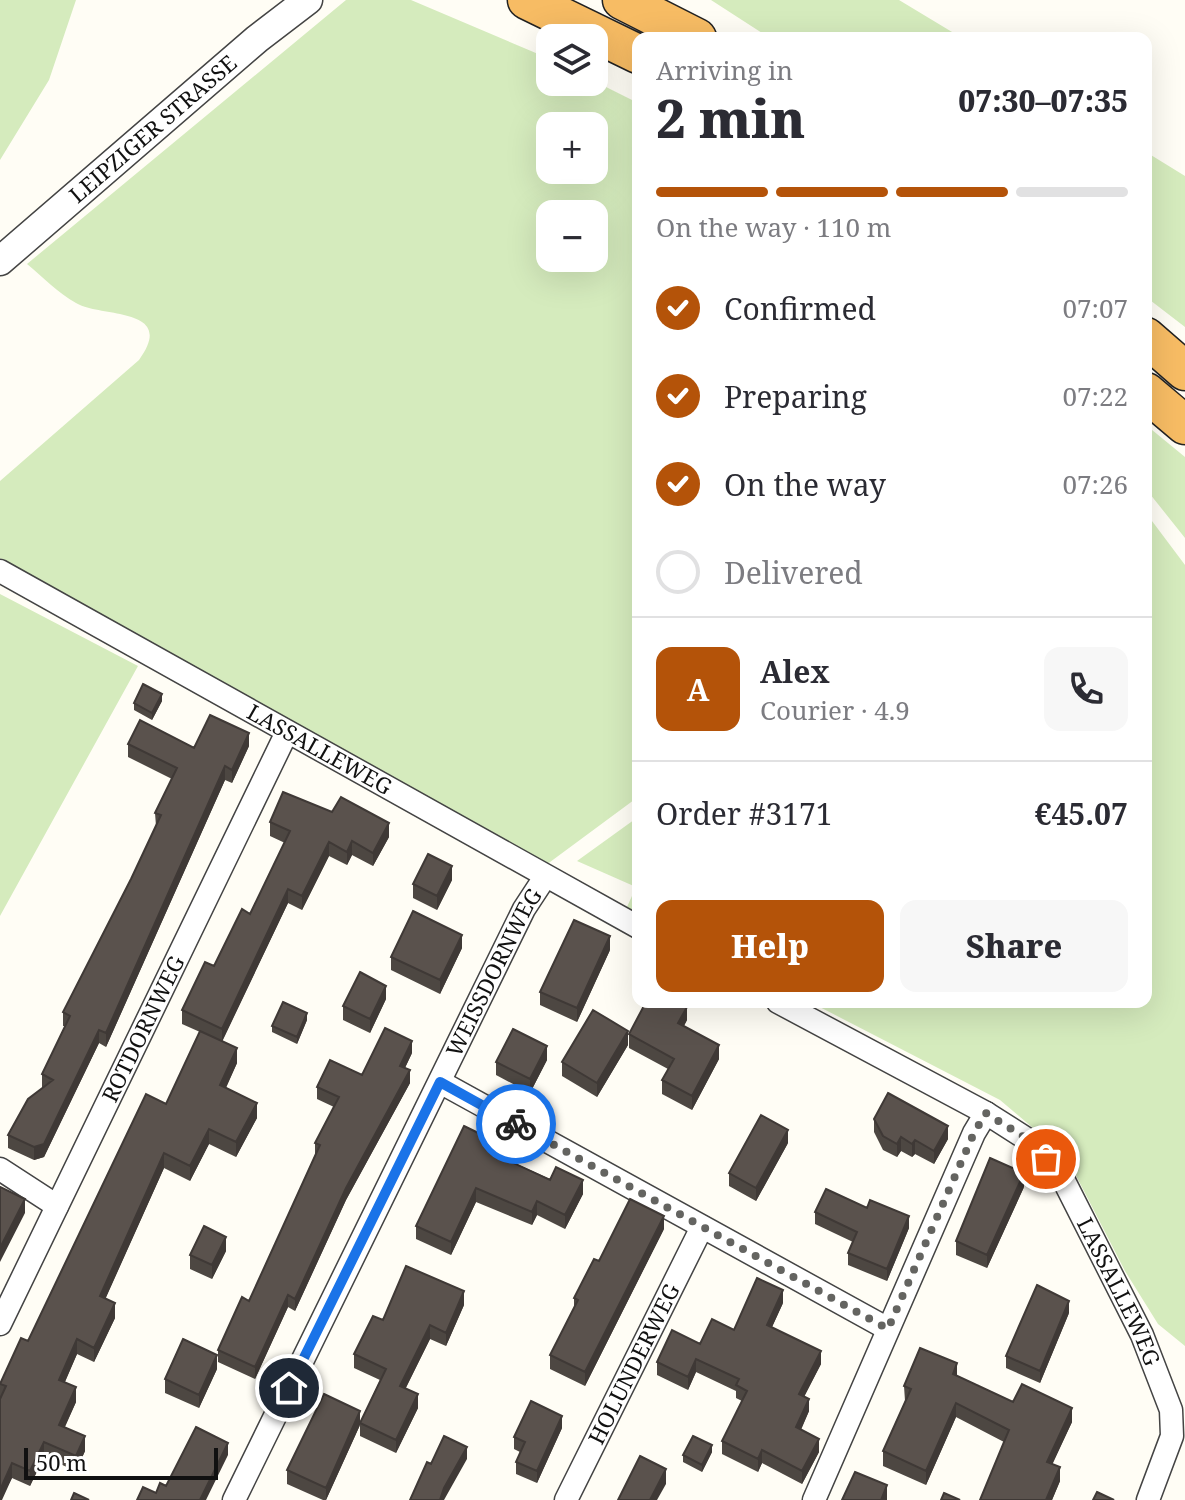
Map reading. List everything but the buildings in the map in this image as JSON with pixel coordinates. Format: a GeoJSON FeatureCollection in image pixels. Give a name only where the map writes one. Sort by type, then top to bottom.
{"type":"FeatureCollection","features":[{"type":"Feature","properties":{"kind":"highway"},"geometry":{"type":"LineString","coordinates":[[527,0],[632,51]]}},
{"type":"Feature","properties":{"kind":"highway"},"geometry":{"type":"LineString","coordinates":[[622,0],[685,32]]}},
{"type":"Feature","properties":{"kind":"highway"},"geometry":{"type":"LineString","coordinates":[[1152,397],[1185,425]]}},
{"type":"Feature","properties":{"kind":"street","name":"LEIPZIGER STRASSE"},"geometry":{"type":"LineString","coordinates":[[0,261],[257,39],[308,0]]}},
{"type":"Feature","properties":{"kind":"street","name":"LASSALLEWEG"},"geometry":{"type":"LineString","coordinates":[[0,571],[632,924]]}},
{"type":"Feature","properties":{"kind":"street","name":"ROTDORNWEG"},"geometry":{"type":"LineString","coordinates":[[0,1324],[287,732]]}},
{"type":"Feature","properties":{"kind":"street","name":"WEISSDORNWEG"},"geometry":{"type":"LineString","coordinates":[[234,1500],[524,909],[545,877]]}},
{"type":"Feature","properties":{"kind":"street","name":"LASSALLEWEG"},"geometry":{"type":"LineString","coordinates":[[789,1008],[986,1113],[1030,1141],[1062,1177],[1163,1382],[1171,1410],[1172,1436],[1148,1500]]}},
{"type":"Feature","properties":{"kind":"street"},"geometry":{"type":"LineString","coordinates":[[440,1082],[888,1329]]}},
{"type":"Feature","properties":{"kind":"street"},"geometry":{"type":"LineString","coordinates":[[814,1500],[974,1133],[986,1113]]}},
{"type":"Feature","properties":{"kind":"street"},"geometry":{"type":"LineString","coordinates":[[0,1169],[57,1206]]}},
{"type":"Feature","properties":{"kind":"street","name":"HOLUNDERWEG"},"geometry":{"type":"LineString","coordinates":[[566,1500],[702,1227]]}},
{"type":"Feature","properties":{"kind":"green space"},"geometry":{"type":"Polygon","coordinates":[[[0,0],[76,0],[49,80],[0,160],[0,0]]]}},
{"type":"Feature","properties":{"kind":"green space"},"geometry":{"type":"Polygon","coordinates":[[[346,0],[411,0],[536,53],[536,96],[608,96],[608,88],[632,100],[632,801],[546,865],[0,558],[0,481],[139,360],[148,343],[149,330],[143,322],[76,303],[27,264],[346,0]]]}},
{"type":"Feature","properties":{"kind":"green space"},"geometry":{"type":"Polygon","coordinates":[[[711,0],[899,0],[952,32],[761,32],[711,0]]]}},
{"type":"Feature","properties":{"kind":"green space"},"geometry":{"type":"Polygon","coordinates":[[[1152,156],[1185,176],[1185,327],[1152,302],[1152,156]]]}},
{"type":"Feature","properties":{"kind":"green space"},"geometry":{"type":"Polygon","coordinates":[[[1152,430],[1185,457],[1185,538],[1152,497],[1152,430]]]}},
{"type":"Feature","properties":{"kind":"green space"},"geometry":{"type":"Polygon","coordinates":[[[1152,521],[1185,565],[1185,1346],[1158,1324],[1125,1271],[1066,1156],[1000,1100],[822,1008],[1152,1008],[1152,521]]]}},
{"type":"Feature","properties":{"kind":"green space"},"geometry":{"type":"Polygon","coordinates":[[[0,594],[138,666],[0,916],[0,594]]]}},
{"type":"Feature","properties":{"kind":"green space"},"geometry":{"type":"Polygon","coordinates":[[[632,821],[632,885],[577,861],[632,821]]]}},
{"type":"Feature","properties":{"kind":"way so far"},"geometry":{"type":"LineString","coordinates":[[516,1124],[888,1329],[974,1133],[986,1113],[1030,1141],[1046,1159]]}},
{"type":"Feature","properties":{"kind":"route"},"geometry":{"type":"LineString","coordinates":[[289,1388],[440,1082],[516,1124]]}}]}
